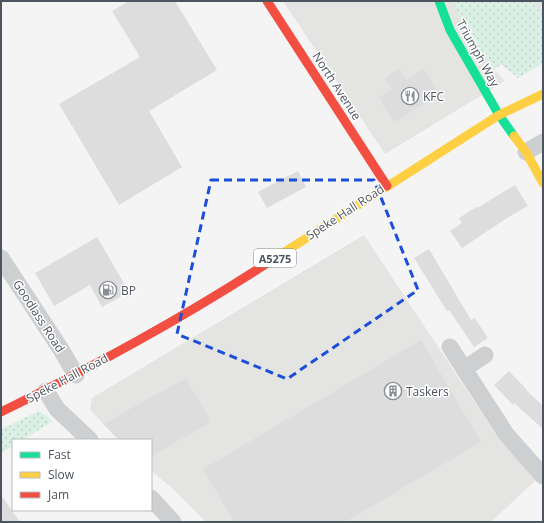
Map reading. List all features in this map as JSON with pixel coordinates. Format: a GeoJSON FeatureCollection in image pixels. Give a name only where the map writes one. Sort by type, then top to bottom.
{"type":"FeatureCollection","features":[{"type":"Feature","properties":{"kind":"main road","name":"North Avenue"},"geometry":{"type":"LineString","coordinates":[[267,1],[387,186]]}},
{"type":"Feature","properties":{"kind":"main road","name":"Triumph Way"},"geometry":{"type":"LineString","coordinates":[[439,1],[450,30],[499,115],[526,152],[543,183]]}},
{"type":"Feature","properties":{"kind":"main road","name":"Speke Hall Road"},"geometry":{"type":"LineString","coordinates":[[1,412],[76,375],[232,286],[499,115],[543,94]]}},
{"type":"Feature","properties":{"kind":"street"},"geometry":{"type":"LineString","coordinates":[[526,152],[543,142]]}},
{"type":"Feature","properties":{"kind":"street","name":"Goodlass Road"},"geometry":{"type":"LineString","coordinates":[[1,258],[76,375]]}},
{"type":"Feature","properties":{"kind":"street"},"geometry":{"type":"LineString","coordinates":[[450,347],[506,434],[543,476]]}},
{"type":"Feature","properties":{"kind":"street"},"geometry":{"type":"LineString","coordinates":[[464,369],[485,355]]}},
{"type":"Feature","properties":{"kind":"street"},"geometry":{"type":"LineString","coordinates":[[46,391],[57,409],[89,439]]}},
{"type":"Feature","properties":{"kind":"street"},"geometry":{"type":"LineString","coordinates":[[152,499],[173,522]]}},
{"type":"Feature","properties":{"kind":"highlighted area"},"geometry":{"type":"Polygon","coordinates":[[[211,180],[374,180],[418,290],[287,379],[177,334],[211,180]]]}},
{"type":"Feature","properties":{"kind":"shaded area"},"geometry":{"type":"Polygon","coordinates":[[[283,1],[543,1],[543,63],[518,78],[501,64],[494,69],[505,81],[385,154],[283,1]]]}},
{"type":"Feature","properties":{"kind":"shaded area"},"geometry":{"type":"Polygon","coordinates":[[[364,235],[501,442],[537,479],[491,522],[206,522],[171,487],[152,472],[152,439],[118,439],[90,410],[92,398],[364,235]]]}},
{"type":"Feature","properties":{"kind":"green space"},"geometry":{"type":"Polygon","coordinates":[[[452,1],[533,1],[543,16],[543,63],[518,78],[502,64],[494,69],[475,45],[452,1]]]}},
{"type":"Feature","properties":{"kind":"green space"},"geometry":{"type":"Polygon","coordinates":[[[39,411],[53,421],[25,439],[12,439],[12,447],[1,453],[1,429],[39,411]]]}},
{"type":"Feature","properties":{"kind":"building"},"geometry":{"type":"Polygon","coordinates":[[[129,1],[175,1],[217,70],[149,111],[182,167],[119,205],[59,104],[140,57],[112,11],[129,1]]]}},
{"type":"Feature","properties":{"kind":"building","name":"KFC"},"geometry":{"type":"Polygon","coordinates":[[[399,69],[406,80],[424,69],[440,94],[394,122],[379,97],[392,90],[385,78],[399,69]]]}},
{"type":"Feature","properties":{"kind":"building"},"geometry":{"type":"Polygon","coordinates":[[[298,171],[306,187],[267,208],[258,192],[298,171]]]}},
{"type":"Feature","properties":{"kind":"building"},"geometry":{"type":"Polygon","coordinates":[[[515,185],[528,206],[462,248],[450,231],[462,223],[459,218],[515,185]]]}},
{"type":"Feature","properties":{"kind":"building"},"geometry":{"type":"Polygon","coordinates":[[[97,237],[129,292],[102,307],[90,285],[54,306],[35,273],[97,237]]]}},
{"type":"Feature","properties":{"kind":"building"},"geometry":{"type":"Polygon","coordinates":[[[429,249],[471,320],[475,318],[488,338],[474,347],[449,310],[447,311],[414,258],[429,249]]]}},
{"type":"Feature","properties":{"kind":"building","name":"Taskers"},"geometry":{"type":"Polygon","coordinates":[[[421,340],[481,442],[345,522],[234,522],[203,469],[421,340]]]}},
{"type":"Feature","properties":{"kind":"building"},"geometry":{"type":"Polygon","coordinates":[[[509,371],[543,406],[543,429],[514,403],[513,405],[494,385],[509,371]]]}},
{"type":"Feature","properties":{"kind":"building"},"geometry":{"type":"Polygon","coordinates":[[[186,378],[211,422],[152,455],[152,439],[118,439],[103,424],[186,378]]]}},
{"type":"Feature","properties":{"kind":"building"},"geometry":{"type":"Polygon","coordinates":[[[1,495],[20,522],[1,522],[1,495]]]}},
{"type":"Feature","properties":{"kind":"traffic: fast"},"geometry":{"type":"LineString","coordinates":[[439,1],[450,30],[499,115],[514,136]]}},
{"type":"Feature","properties":{"kind":"traffic: slow"},"geometry":{"type":"LineString","coordinates":[[269,262],[499,115],[543,94]]}},
{"type":"Feature","properties":{"kind":"traffic: slow"},"geometry":{"type":"LineString","coordinates":[[514,136],[526,152],[543,183]]}},
{"type":"Feature","properties":{"kind":"traffic: jam"},"geometry":{"type":"LineString","coordinates":[[267,1],[387,186]]}},
{"type":"Feature","properties":{"kind":"traffic: jam"},"geometry":{"type":"LineString","coordinates":[[1,412],[70,377],[171,322],[237,283],[269,262]]}},
{"type":"Feature","properties":{"kind":"place","name":"KFC"},"geometry":{"type":"Point","coordinates":[410,96]}},
{"type":"Feature","properties":{"kind":"place","name":"BP"},"geometry":{"type":"Point","coordinates":[108,290]}},
{"type":"Feature","properties":{"kind":"place","name":"Taskers"},"geometry":{"type":"Point","coordinates":[393,391]}}]}
